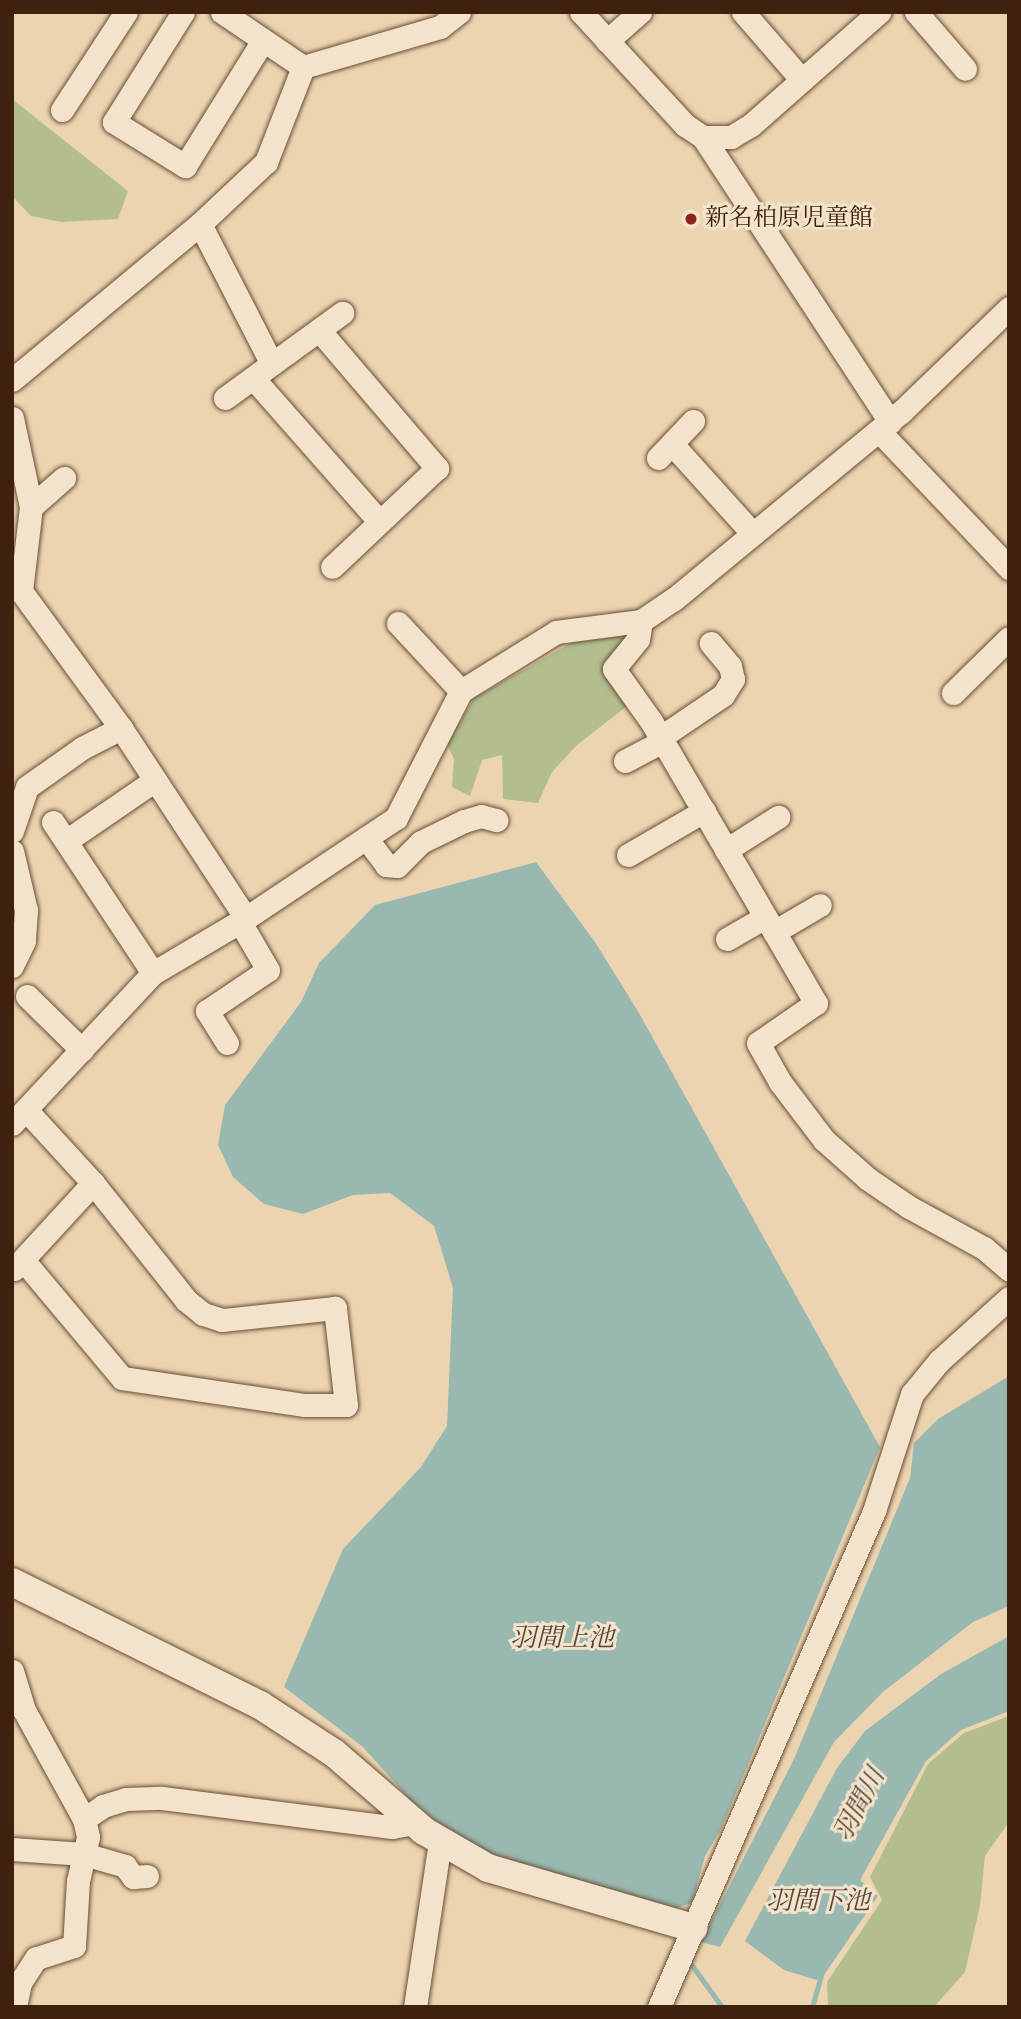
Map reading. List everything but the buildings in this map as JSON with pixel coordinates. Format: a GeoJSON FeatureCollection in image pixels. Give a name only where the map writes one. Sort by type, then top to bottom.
{"type":"FeatureCollection","features":[{"type":"Feature","properties":{"kind":"street"},"geometry":{"type":"LineString","coordinates":[[62,110],[126,12]]}},
{"type":"Feature","properties":{"kind":"street"},"geometry":{"type":"LineString","coordinates":[[183,12],[114,122],[185,166],[263,40]]}},
{"type":"Feature","properties":{"kind":"street"},"geometry":{"type":"LineString","coordinates":[[222,12],[303,67]]}},
{"type":"Feature","properties":{"kind":"street"},"geometry":{"type":"LineString","coordinates":[[303,67],[440,27],[459,12]]}},
{"type":"Feature","properties":{"kind":"street"},"geometry":{"type":"LineString","coordinates":[[581,12],[685,125],[703,137],[884,427],[1009,568]]}},
{"type":"Feature","properties":{"kind":"street"},"geometry":{"type":"LineString","coordinates":[[607,41],[640,12]]}},
{"type":"Feature","properties":{"kind":"street"},"geometry":{"type":"LineString","coordinates":[[743,12],[802,80]]}},
{"type":"Feature","properties":{"kind":"street"},"geometry":{"type":"LineString","coordinates":[[703,137],[730,137],[751,125],[879,12]]}},
{"type":"Feature","properties":{"kind":"street"},"geometry":{"type":"LineString","coordinates":[[915,12],[965,69]]}},
{"type":"Feature","properties":{"kind":"street"},"geometry":{"type":"LineString","coordinates":[[12,380],[200,224],[265,162],[303,67]]}},
{"type":"Feature","properties":{"kind":"street"},"geometry":{"type":"LineString","coordinates":[[200,224],[272,364]]}},
{"type":"Feature","properties":{"kind":"street"},"geometry":{"type":"LineString","coordinates":[[93,1182],[18,1266],[122,1378],[305,1405],[346,1405],[335,1308],[222,1320],[203,1314],[186,1300],[93,1182],[19,1117],[153,973],[243,920],[396,818],[461,691],[556,632],[641,621],[884,427],[1009,308]]}},
{"type":"Feature","properties":{"kind":"street"},"geometry":{"type":"LineString","coordinates":[[225,398],[342,313]]}},
{"type":"Feature","properties":{"kind":"street"},"geometry":{"type":"LineString","coordinates":[[319,330],[437,468],[378,520],[332,567]]}},
{"type":"Feature","properties":{"kind":"street"},"geometry":{"type":"LineString","coordinates":[[253,377],[378,520]]}},
{"type":"Feature","properties":{"kind":"street"},"geometry":{"type":"LineString","coordinates":[[12,418],[31,507],[19,567],[21,591],[121,728],[155,780],[243,920],[268,970],[207,1011],[227,1043]]}},
{"type":"Feature","properties":{"kind":"street"},"geometry":{"type":"LineString","coordinates":[[693,421],[665,451],[753,534]]}},
{"type":"Feature","properties":{"kind":"street"},"geometry":{"type":"LineString","coordinates":[[31,507],[65,478]]}},
{"type":"Feature","properties":{"kind":"street"},"geometry":{"type":"LineString","coordinates":[[641,621],[638,639],[614,669],[662,739],[816,1003],[758,1042],[780,1083],[824,1140],[868,1180],[909,1208],[984,1248],[1009,1270]]}},
{"type":"Feature","properties":{"kind":"street"},"geometry":{"type":"LineString","coordinates":[[398,623],[461,691]]}},
{"type":"Feature","properties":{"kind":"street"},"geometry":{"type":"LineString","coordinates":[[953,692],[1009,638]]}},
{"type":"Feature","properties":{"kind":"street"},"geometry":{"type":"LineString","coordinates":[[625,761],[662,739],[723,695],[733,679],[730,666],[711,643]]}},
{"type":"Feature","properties":{"kind":"street"},"geometry":{"type":"LineString","coordinates":[[12,831],[20,785],[121,728]]}},
{"type":"Feature","properties":{"kind":"street"},"geometry":{"type":"LineString","coordinates":[[153,973],[60,832],[155,780]]}},
{"type":"Feature","properties":{"kind":"street"},"geometry":{"type":"LineString","coordinates":[[628,855],[704,811]]}},
{"type":"Feature","properties":{"kind":"street"},"geometry":{"type":"LineString","coordinates":[[366,838],[386,865],[397,866],[421,842],[464,821],[481,816],[496,820]]}},
{"type":"Feature","properties":{"kind":"street"},"geometry":{"type":"LineString","coordinates":[[726,850],[778,817]]}},
{"type":"Feature","properties":{"kind":"street"},"geometry":{"type":"LineString","coordinates":[[12,851],[15,891],[26,910],[24,941],[12,966]]}},
{"type":"Feature","properties":{"kind":"street"},"geometry":{"type":"LineString","coordinates":[[727,939],[820,905]]}},
{"type":"Feature","properties":{"kind":"street"},"geometry":{"type":"LineString","coordinates":[[27,996],[82,1050]]}},
{"type":"Feature","properties":{"kind":"street"},"geometry":{"type":"LineString","coordinates":[[659,2007],[874,1511],[912,1394],[939,1361],[1009,1298]]}},
{"type":"Feature","properties":{"kind":"street"},"geometry":{"type":"LineString","coordinates":[[12,1582],[260,1705],[334,1754],[440,1842],[524,1882],[693,1928]]}},
{"type":"Feature","properties":{"kind":"street"},"geometry":{"type":"LineString","coordinates":[[12,1671],[18,1710],[84,1819],[88,1837],[75,1901],[74,1946],[36,1958],[20,1983],[15,2007]]}},
{"type":"Feature","properties":{"kind":"street"},"geometry":{"type":"LineString","coordinates":[[84,1819],[114,1802],[162,1798],[392,1827],[415,1823]]}},
{"type":"Feature","properties":{"kind":"street"},"geometry":{"type":"LineString","coordinates":[[415,2007],[440,1842]]}},
{"type":"Feature","properties":{"kind":"street"},"geometry":{"type":"LineString","coordinates":[[12,1849],[84,1854],[125,1866],[133,1877],[147,1876]]}},
{"type":"Feature","properties":{"kind":"green space"},"geometry":{"type":"Polygon","coordinates":[[[12,99],[128,191],[118,219],[61,222],[31,216],[12,196],[12,99]]]}},
{"type":"Feature","properties":{"kind":"green space"},"geometry":{"type":"Polygon","coordinates":[[[629,631],[606,667],[627,706],[577,745],[552,772],[538,803],[503,799],[502,755],[482,760],[470,796],[452,787],[454,759],[447,744],[474,698],[576,640],[629,631]]]}},
{"type":"Feature","properties":{"kind":"green space"},"geometry":{"type":"Polygon","coordinates":[[[1009,1716],[1009,1822],[985,1856],[980,1906],[965,1972],[934,2007],[828,2007],[827,1982],[882,1900],[870,1877],[928,1764],[964,1733],[1009,1716]]]}},
{"type":"Feature","properties":{"kind":"water","name":"羽間上池"},"geometry":{"type":"Polygon","coordinates":[[[536,862],[595,942],[639,1013],[880,1447],[721,1829],[705,1856],[692,1903],[670,1910],[483,1858],[413,1803],[363,1747],[284,1687],[343,1549],[421,1467],[447,1426],[453,1288],[434,1226],[390,1193],[353,1195],[303,1214],[264,1204],[233,1177],[218,1145],[225,1105],[301,1002],[319,963],[375,905],[536,862]]]}},
{"type":"Feature","properties":{"kind":"water"},"geometry":{"type":"Polygon","coordinates":[[[1009,1376],[1009,1606],[973,1622],[883,1692],[834,1742],[720,1947],[701,1942],[794,1759],[910,1478],[914,1443],[938,1419],[1009,1376]]]}},
{"type":"Feature","properties":{"kind":"water","name":"羽間下池"},"geometry":{"type":"Polygon","coordinates":[[[1009,1636],[1009,1711],[961,1730],[926,1761],[860,1880],[878,1896],[820,1981],[784,1970],[745,1941],[837,1768],[865,1731],[941,1674],[1009,1636]]]}},
{"type":"Feature","properties":{"kind":"waterway"},"geometry":{"type":"LineString","coordinates":[[688,1960],[722,2007]]}},
{"type":"Feature","properties":{"kind":"waterway","name":"羽間川"},"geometry":{"type":"LineString","coordinates":[[812,2007],[821,1976]]}},
{"type":"Feature","properties":{"kind":"place","name":"新名柏原児童館"},"geometry":{"type":"Point","coordinates":[691,219]}}]}
